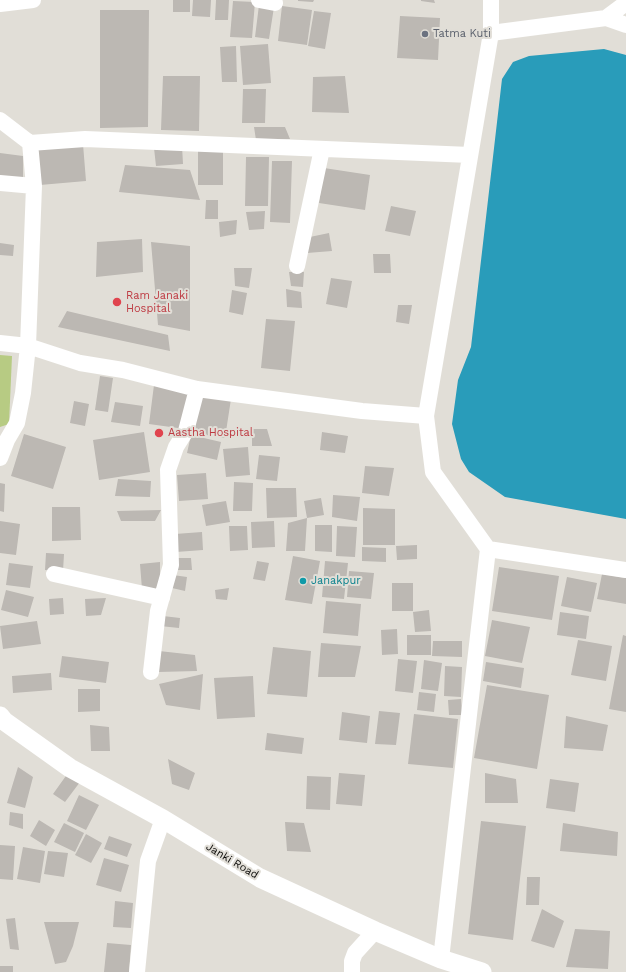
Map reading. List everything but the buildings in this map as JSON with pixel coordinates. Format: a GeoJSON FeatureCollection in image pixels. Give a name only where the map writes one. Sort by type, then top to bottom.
{"type":"FeatureCollection","features":[{"type":"Feature","properties":{"kind":"street"},"geometry":{"type":"LineString","coordinates":[[0,4],[33,0]]}},
{"type":"Feature","properties":{"kind":"street"},"geometry":{"type":"LineString","coordinates":[[259,0],[275,3]]}},
{"type":"Feature","properties":{"kind":"street"},"geometry":{"type":"LineString","coordinates":[[441,958],[488,549],[433,472],[426,416],[492,33],[491,0]]}},
{"type":"Feature","properties":{"kind":"street"},"geometry":{"type":"LineString","coordinates":[[606,18],[626,3]]}},
{"type":"Feature","properties":{"kind":"street"},"geometry":{"type":"LineString","coordinates":[[492,33],[606,18],[626,25]]}},
{"type":"Feature","properties":{"kind":"street"},"geometry":{"type":"LineString","coordinates":[[0,120],[30,143],[85,139],[470,155]]}},
{"type":"Feature","properties":{"kind":"street"},"geometry":{"type":"LineString","coordinates":[[0,458],[7,440],[17,423],[23,393],[28,346],[34,186],[30,143]]}},
{"type":"Feature","properties":{"kind":"street"},"geometry":{"type":"LineString","coordinates":[[297,266],[322,149]]}},
{"type":"Feature","properties":{"kind":"street"},"geometry":{"type":"LineString","coordinates":[[0,183],[34,186]]}},
{"type":"Feature","properties":{"kind":"street"},"geometry":{"type":"LineString","coordinates":[[0,343],[28,346],[80,362],[123,370],[197,389],[362,411],[426,416]]}},
{"type":"Feature","properties":{"kind":"street"},"geometry":{"type":"LineString","coordinates":[[151,672],[158,611],[171,565],[168,470],[176,447],[186,431],[197,389]]}},
{"type":"Feature","properties":{"kind":"street"},"geometry":{"type":"LineString","coordinates":[[488,549],[626,570]]}},
{"type":"Feature","properties":{"kind":"street"},"geometry":{"type":"LineString","coordinates":[[54,574],[162,598]]}},
{"type":"Feature","properties":{"kind":"street","name":"Janki Road"},"geometry":{"type":"LineString","coordinates":[[0,716],[4,721],[70,768],[163,819],[260,878],[375,931],[441,958],[482,972]]}},
{"type":"Feature","properties":{"kind":"street"},"geometry":{"type":"LineString","coordinates":[[136,972],[148,861],[163,819]]}},
{"type":"Feature","properties":{"kind":"street"},"geometry":{"type":"LineString","coordinates":[[352,972],[352,961],[355,953],[375,931]]}},
{"type":"Feature","properties":{"kind":"green space"},"geometry":{"type":"Polygon","coordinates":[[[0,355],[12,356],[9,424],[0,427],[0,355]]]}},
{"type":"Feature","properties":{"kind":"water"},"geometry":{"type":"Polygon","coordinates":[[[604,49],[626,55],[626,519],[505,497],[469,472],[461,459],[452,424],[458,380],[471,347],[502,79],[513,62],[529,56],[604,49]]]}},
{"type":"Feature","properties":{"kind":"place","name":"Tatma Kuti"},"geometry":{"type":"Point","coordinates":[425,34]}},
{"type":"Feature","properties":{"kind":"place","name":"Ram Janaki Hospital"},"geometry":{"type":"Point","coordinates":[117,302]}},
{"type":"Feature","properties":{"kind":"place","name":"Aastha Hospital"},"geometry":{"type":"Point","coordinates":[159,433]}},
{"type":"Feature","properties":{"kind":"place","name":"Janakpur"},"geometry":{"type":"Point","coordinates":[303,581]}}]}
